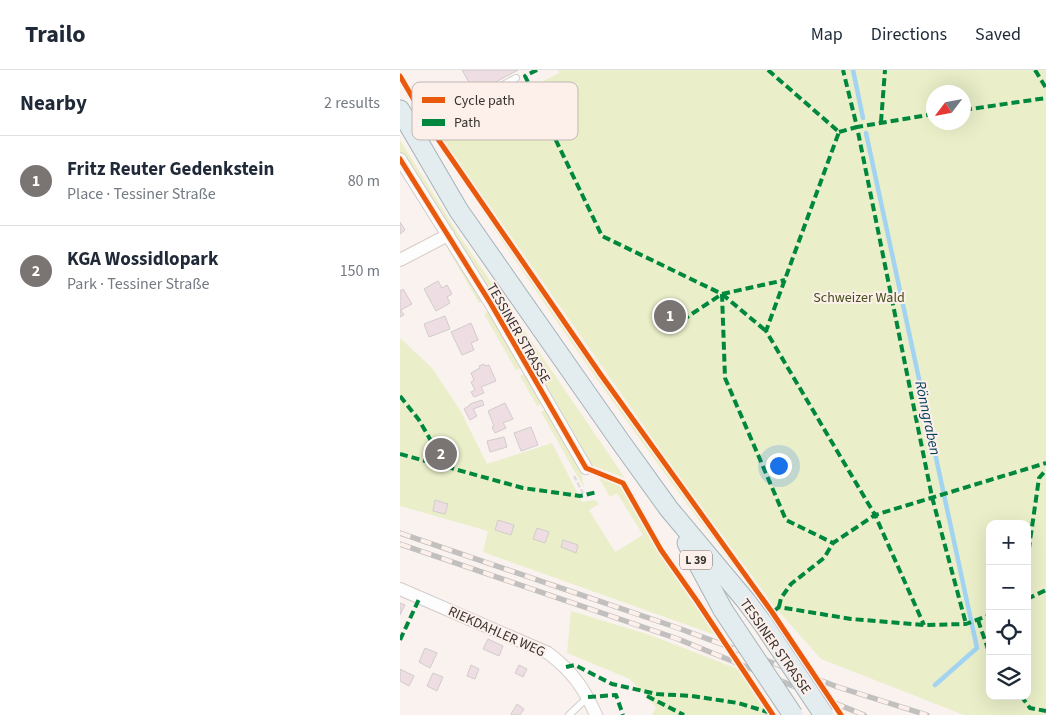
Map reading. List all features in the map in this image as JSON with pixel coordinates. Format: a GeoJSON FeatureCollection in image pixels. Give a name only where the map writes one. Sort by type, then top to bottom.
{"type":"FeatureCollection","features":[{"type":"Feature","properties":{"kind":"main road","name":"TESSINER STRASSE"},"geometry":{"type":"LineString","coordinates":[[400,110],[412,130]]}},
{"type":"Feature","properties":{"kind":"main road","name":"TESSINER STRASSE"},"geometry":{"type":"LineString","coordinates":[[418,140],[459,211],[668,509],[746,600],[824,715]]}},
{"type":"Feature","properties":{"kind":"main road","name":"TESSINER STRASSE"},"geometry":{"type":"LineString","coordinates":[[668,509],[723,610],[793,715]]}},
{"type":"Feature","properties":{"kind":"street","name":"TESSINER STRASSE"},"geometry":{"type":"LineString","coordinates":[[400,158],[491,304],[586,468]]}},
{"type":"Feature","properties":{"kind":"street"},"geometry":{"type":"LineString","coordinates":[[400,260],[448,235]]}},
{"type":"Feature","properties":{"kind":"street","name":"RIEKDAHLER WEG"},"geometry":{"type":"LineString","coordinates":[[400,588],[548,653],[566,667],[588,697],[596,715]]}},
{"type":"Feature","properties":{"kind":"lane"},"geometry":{"type":"LineString","coordinates":[[509,82],[516,78]]}},
{"type":"Feature","properties":{"kind":"lane"},"geometry":{"type":"LineString","coordinates":[[420,144],[423,140]]}},
{"type":"Feature","properties":{"kind":"lane"},"geometry":{"type":"LineString","coordinates":[[569,715],[588,697]]}},
{"type":"Feature","properties":{"kind":"path"},"geometry":{"type":"LineString","coordinates":[[763,711],[766,715]]}},
{"type":"Feature","properties":{"kind":"green space","name":"Schweizer Wald"},"geometry":{"type":"Polygon","coordinates":[[[558,70],[1046,70],[1046,715],[964,715],[821,659],[773,605],[664,455],[444,140],[578,140],[578,82],[542,82],[559,73],[558,70]]]}},
{"type":"Feature","properties":{"kind":"green space"},"geometry":{"type":"Polygon","coordinates":[[[400,140],[459,235],[625,478],[591,465],[454,235],[400,152],[400,140]]]}},
{"type":"Feature","properties":{"kind":"green space"},"geometry":{"type":"Polygon","coordinates":[[[465,181],[635,425],[758,594],[756,596],[569,340],[498,235],[465,181]]]}},
{"type":"Feature","properties":{"kind":"green space"},"geometry":{"type":"Polygon","coordinates":[[[448,249],[456,252],[484,300],[479,303],[448,249]]]}},
{"type":"Feature","properties":{"kind":"green space"},"geometry":{"type":"Polygon","coordinates":[[[491,310],[523,367],[516,370],[484,314],[491,310]]]}},
{"type":"Feature","properties":{"kind":"green space"},"geometry":{"type":"Polygon","coordinates":[[[400,338],[432,368],[460,410],[487,464],[552,443],[582,502],[595,500],[599,504],[589,510],[615,552],[643,535],[617,493],[610,497],[599,478],[620,486],[659,553],[715,635],[483,552],[488,531],[400,506],[400,338]]]}},
{"type":"Feature","properties":{"kind":"green space"},"geometry":{"type":"Polygon","coordinates":[[[527,373],[544,402],[537,406],[520,376],[527,373]]]}},
{"type":"Feature","properties":{"kind":"green space"},"geometry":{"type":"Polygon","coordinates":[[[547,409],[580,464],[584,488],[541,412],[547,409]]]}},
{"type":"Feature","properties":{"kind":"green space"},"geometry":{"type":"Polygon","coordinates":[[[571,611],[650,635],[738,669],[768,715],[652,715],[656,707],[630,679],[567,653],[571,611]]]}},
{"type":"Feature","properties":{"kind":"building"},"geometry":{"type":"Polygon","coordinates":[[[462,70],[518,70],[496,82],[469,82],[462,70]]]}},
{"type":"Feature","properties":{"kind":"building"},"geometry":{"type":"Polygon","coordinates":[[[400,222],[405,230],[400,234],[400,222]]]}},
{"type":"Feature","properties":{"kind":"building"},"geometry":{"type":"Polygon","coordinates":[[[438,281],[442,288],[447,285],[452,294],[447,297],[450,303],[436,311],[424,289],[438,281]]]}},
{"type":"Feature","properties":{"kind":"building"},"geometry":{"type":"Polygon","coordinates":[[[403,289],[412,304],[401,310],[404,315],[400,317],[400,291],[403,289]]]}},
{"type":"Feature","properties":{"kind":"building"},"geometry":{"type":"Polygon","coordinates":[[[445,316],[450,329],[429,337],[424,324],[445,316]]]}},
{"type":"Feature","properties":{"kind":"building"},"geometry":{"type":"Polygon","coordinates":[[[471,323],[478,340],[471,343],[474,350],[462,355],[451,332],[471,323]]]}},
{"type":"Feature","properties":{"kind":"building"},"geometry":{"type":"Polygon","coordinates":[[[484,364],[485,366],[489,365],[496,381],[481,387],[484,393],[474,397],[471,392],[475,390],[471,382],[474,380],[471,373],[484,364]]]}},
{"type":"Feature","properties":{"kind":"building"},"geometry":{"type":"Polygon","coordinates":[[[482,400],[484,405],[473,409],[477,416],[470,420],[464,409],[470,404],[482,400]]]}},
{"type":"Feature","properties":{"kind":"building"},"geometry":{"type":"Polygon","coordinates":[[[505,403],[513,419],[503,423],[506,428],[495,433],[488,411],[505,403]]]}},
{"type":"Feature","properties":{"kind":"building"},"geometry":{"type":"Polygon","coordinates":[[[531,427],[538,445],[521,451],[514,433],[531,427]]]}},
{"type":"Feature","properties":{"kind":"building"},"geometry":{"type":"Polygon","coordinates":[[[504,437],[507,447],[490,452],[487,441],[504,437]]]}},
{"type":"Feature","properties":{"kind":"building"},"geometry":{"type":"Polygon","coordinates":[[[435,500],[448,504],[445,514],[433,511],[435,500]]]}},
{"type":"Feature","properties":{"kind":"building"},"geometry":{"type":"Polygon","coordinates":[[[498,520],[514,525],[511,535],[495,530],[498,520]]]}},
{"type":"Feature","properties":{"kind":"building"},"geometry":{"type":"Polygon","coordinates":[[[537,528],[549,532],[545,543],[533,539],[537,528]]]}},
{"type":"Feature","properties":{"kind":"building"},"geometry":{"type":"Polygon","coordinates":[[[563,540],[578,545],[576,553],[561,547],[563,540]]]}},
{"type":"Feature","properties":{"kind":"building"},"geometry":{"type":"Polygon","coordinates":[[[400,603],[405,605],[400,615],[400,603]]]}},
{"type":"Feature","properties":{"kind":"building"},"geometry":{"type":"Polygon","coordinates":[[[488,639],[503,646],[499,656],[483,649],[488,639]]]}},
{"type":"Feature","properties":{"kind":"building"},"geometry":{"type":"Polygon","coordinates":[[[425,648],[437,653],[430,668],[419,662],[425,648]]]}},
{"type":"Feature","properties":{"kind":"building"},"geometry":{"type":"Polygon","coordinates":[[[471,665],[479,669],[475,679],[467,676],[471,665]]]}},
{"type":"Feature","properties":{"kind":"building"},"geometry":{"type":"Polygon","coordinates":[[[519,665],[527,669],[523,677],[515,673],[519,665]]]}},
{"type":"Feature","properties":{"kind":"building"},"geometry":{"type":"Polygon","coordinates":[[[400,669],[414,676],[409,686],[400,681],[400,669]]]}},
{"type":"Feature","properties":{"kind":"building"},"geometry":{"type":"Polygon","coordinates":[[[433,673],[443,677],[437,691],[427,686],[433,673]]]}},
{"type":"Feature","properties":{"kind":"building"},"geometry":{"type":"Polygon","coordinates":[[[517,704],[524,709],[520,715],[512,715],[511,714],[517,704]]]}},
{"type":"Feature","properties":{"kind":"waterway","name":"Rönngraben"},"geometry":{"type":"LineString","coordinates":[[853,70],[863,118]]}},
{"type":"Feature","properties":{"kind":"waterway","name":"Rönngraben"},"geometry":{"type":"LineString","coordinates":[[866,133],[977,648],[935,685]]}},
{"type":"Feature","properties":{"kind":"railway"},"geometry":{"type":"LineString","coordinates":[[400,533],[678,628],[838,687],[927,715]]}},
{"type":"Feature","properties":{"kind":"railway"},"geometry":{"type":"LineString","coordinates":[[400,544],[678,639],[864,715]]}},
{"type":"Feature","properties":{"kind":"marked path"},"geometry":{"type":"LineString","coordinates":[[528,82],[525,76],[537,70]]}},
{"type":"Feature","properties":{"kind":"marked path"},"geometry":{"type":"LineString","coordinates":[[768,70],[839,132],[766,331],[875,515],[1046,463]]}},
{"type":"Feature","properties":{"kind":"marked path"},"geometry":{"type":"LineString","coordinates":[[839,132],[857,127],[843,70]]}},
{"type":"Feature","properties":{"kind":"marked path"},"geometry":{"type":"LineString","coordinates":[[881,122],[885,70]]}},
{"type":"Feature","properties":{"kind":"marked path"},"geometry":{"type":"LineString","coordinates":[[1035,70],[1046,88]]}},
{"type":"Feature","properties":{"kind":"marked path"},"geometry":{"type":"LineString","coordinates":[[971,109],[1046,98]]}},
{"type":"Feature","properties":{"kind":"marked path"},"geometry":{"type":"LineString","coordinates":[[926,115],[857,127],[932,497],[966,624]]}},
{"type":"Feature","properties":{"kind":"marked path"},"geometry":{"type":"LineString","coordinates":[[556,140],[602,236],[722,294],[725,378],[786,520],[833,543]]}},
{"type":"Feature","properties":{"kind":"marked path"},"geometry":{"type":"LineString","coordinates":[[672,327],[722,294],[785,280]]}},
{"type":"Feature","properties":{"kind":"marked path"},"geometry":{"type":"LineString","coordinates":[[722,294],[766,331]]}},
{"type":"Feature","properties":{"kind":"marked path"},"geometry":{"type":"LineString","coordinates":[[400,396],[419,420],[446,467]]}},
{"type":"Feature","properties":{"kind":"marked path"},"geometry":{"type":"LineString","coordinates":[[400,454],[523,488],[580,496],[597,492]]}},
{"type":"Feature","properties":{"kind":"marked path"},"geometry":{"type":"LineString","coordinates":[[1031,534],[1039,478],[1046,470]]}},
{"type":"Feature","properties":{"kind":"marked path"},"geometry":{"type":"LineString","coordinates":[[779,607],[781,598],[791,584],[824,558],[833,543],[875,515],[924,625]]}},
{"type":"Feature","properties":{"kind":"marked path"},"geometry":{"type":"LineString","coordinates":[[1031,597],[1046,590]]}},
{"type":"Feature","properties":{"kind":"marked path"},"geometry":{"type":"LineString","coordinates":[[400,640],[420,597]]}},
{"type":"Feature","properties":{"kind":"marked path"},"geometry":{"type":"LineString","coordinates":[[774,611],[779,607],[851,619],[924,625],[966,624],[986,616]]}},
{"type":"Feature","properties":{"kind":"marked path"},"geometry":{"type":"LineString","coordinates":[[978,620],[986,643]]}},
{"type":"Feature","properties":{"kind":"marked path"},"geometry":{"type":"LineString","coordinates":[[566,667],[575,665],[612,684],[657,694],[692,696],[738,703],[771,713]]}},
{"type":"Feature","properties":{"kind":"marked path"},"geometry":{"type":"LineString","coordinates":[[588,697],[616,695],[623,715]]}},
{"type":"Feature","properties":{"kind":"marked path"},"geometry":{"type":"LineString","coordinates":[[647,696],[684,715]]}},
{"type":"Feature","properties":{"kind":"marked path"},"geometry":{"type":"LineString","coordinates":[[1024,700],[1030,708],[1046,711]]}},
{"type":"Feature","properties":{"kind":"cycle path"},"geometry":{"type":"LineString","coordinates":[[400,76],[412,97]]}},
{"type":"Feature","properties":{"kind":"cycle path"},"geometry":{"type":"LineString","coordinates":[[439,140],[601,375],[772,612],[841,715]]}},
{"type":"Feature","properties":{"kind":"cycle path"},"geometry":{"type":"LineString","coordinates":[[400,159],[491,304],[586,468],[623,483],[661,550],[773,715]]}},
{"type":"Feature","properties":{"kind":"place","name":"Fritz Reuter Gedenkstein"},"geometry":{"type":"Point","coordinates":[670,316]}},
{"type":"Feature","properties":{"kind":"place","name":"KGA Wossidlopark"},"geometry":{"type":"Point","coordinates":[441,454]}}]}
